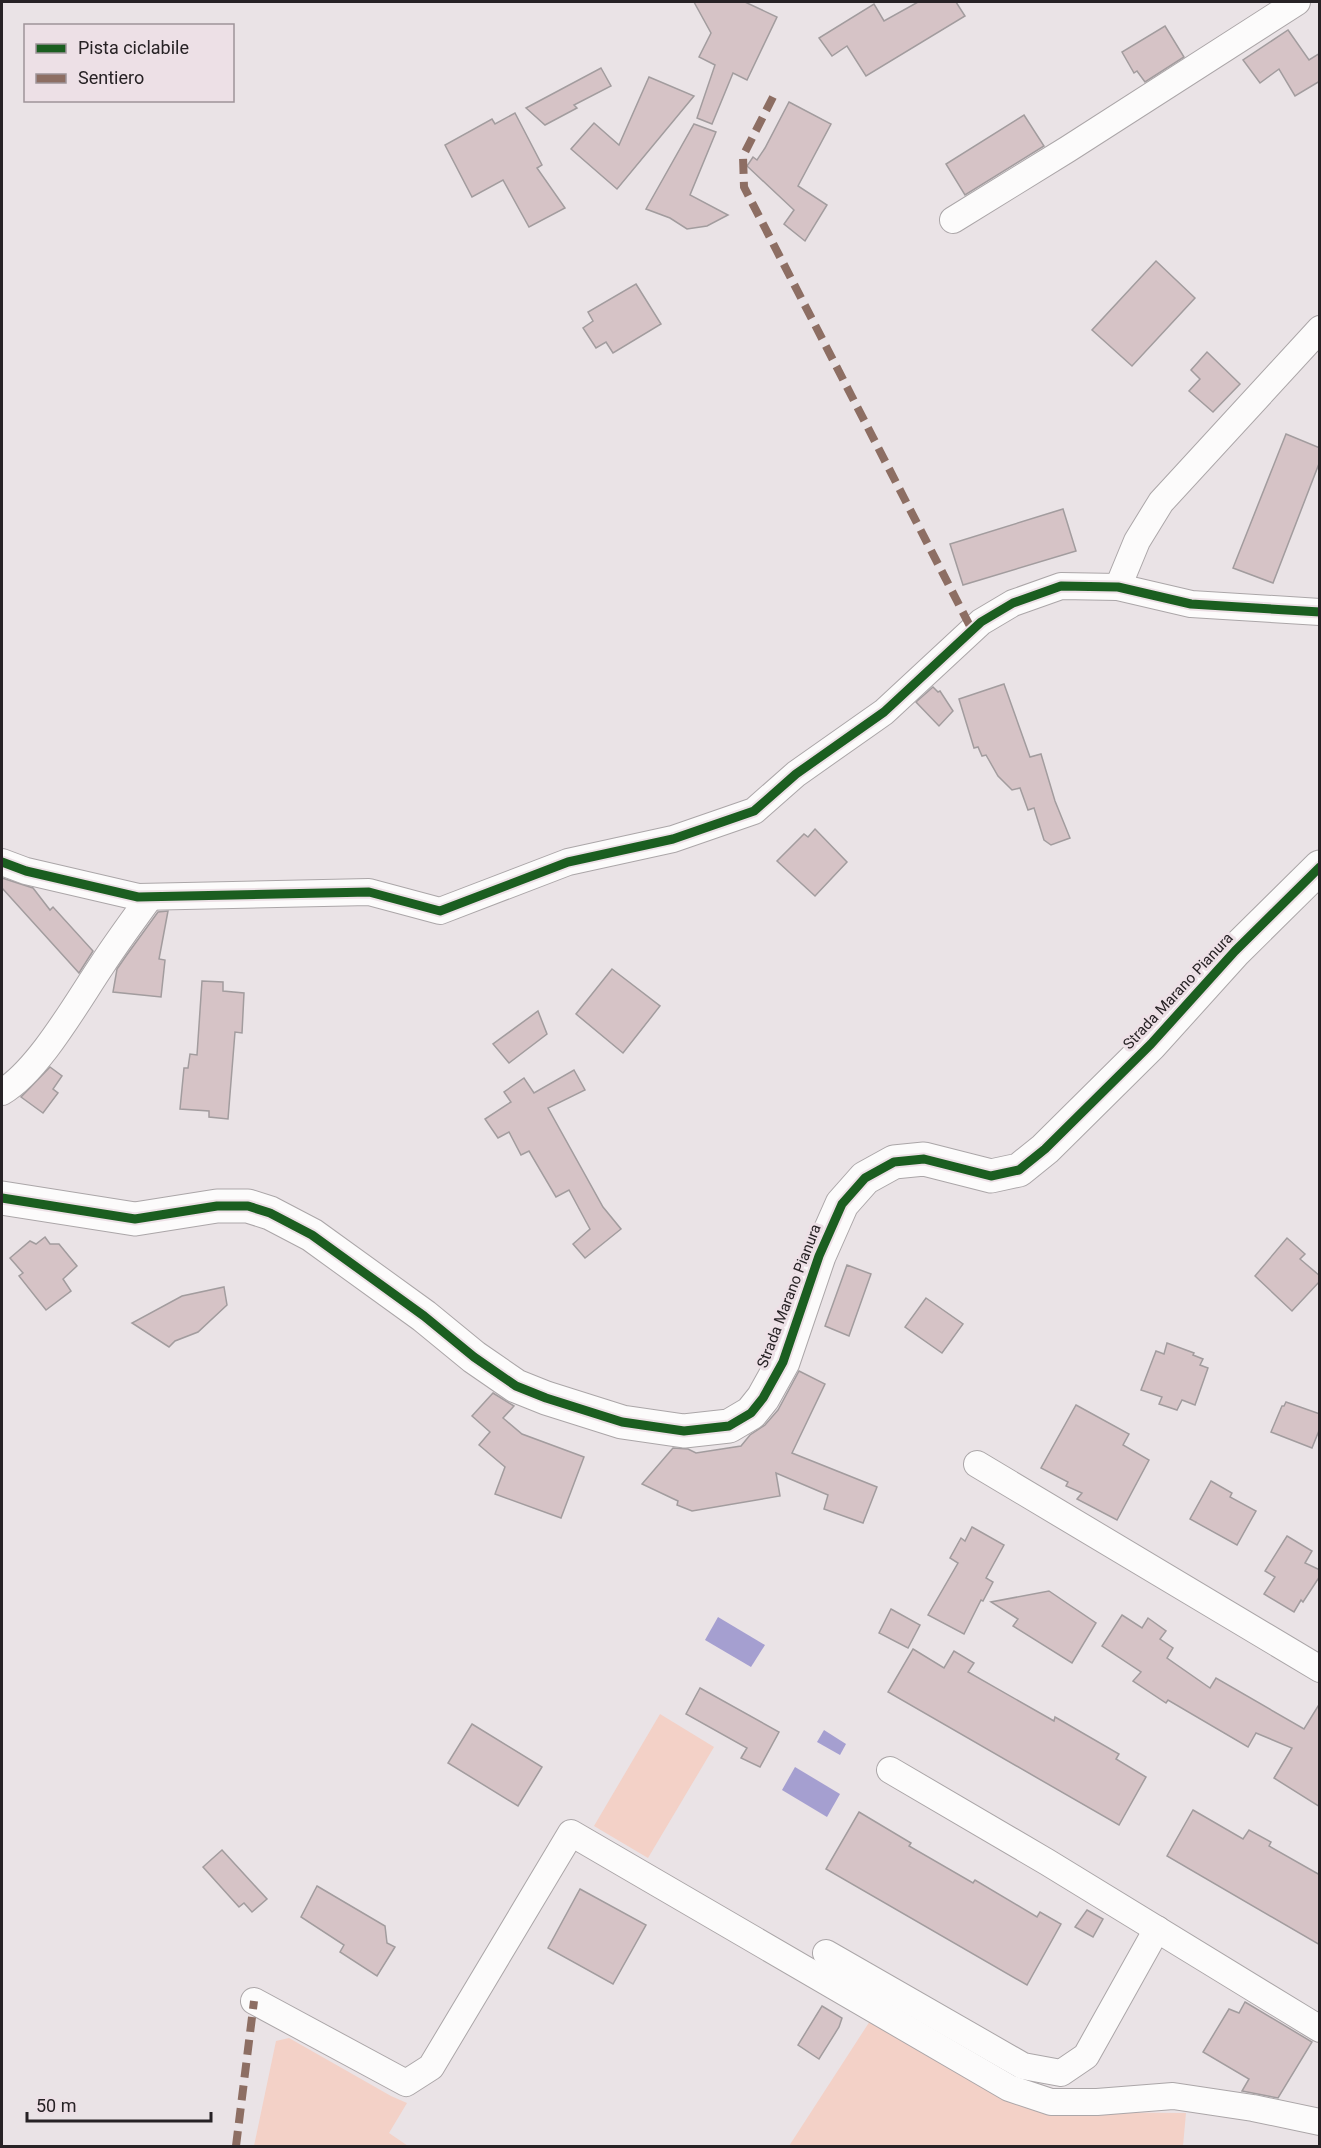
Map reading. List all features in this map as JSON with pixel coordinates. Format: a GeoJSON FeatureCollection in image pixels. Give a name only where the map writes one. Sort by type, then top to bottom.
{"type":"FeatureCollection","features":[{"type":"Feature","properties":{"kind":"street"},"geometry":{"type":"LineString","coordinates":[[953,220],[1297,2]]}},
{"type":"Feature","properties":{"kind":"street"},"geometry":{"type":"LineString","coordinates":[[1118,587],[1137,541],[1161,502],[1320,329]]}},
{"type":"Feature","properties":{"kind":"street"},"geometry":{"type":"LineString","coordinates":[[2,862],[26,872],[138,897],[369,892],[440,911],[568,862],[673,840],[754,811],[796,774],[884,712],[981,622],[1013,603],[1061,586],[1118,587],[1191,604],[1320,612]]}},
{"type":"Feature","properties":{"kind":"street","name":"Strada Marano Pianura"},"geometry":{"type":"LineString","coordinates":[[2,1198],[135,1219],[217,1206],[248,1206],[270,1213],[312,1235],[416,1309],[474,1357],[516,1386],[622,1422],[684,1431],[729,1426],[751,1413],[763,1398],[783,1362],[819,1256],[842,1204],[865,1178],[894,1162],[924,1160],[992,1176],[1019,1170],[1045,1149],[1151,1044],[1235,951],[1320,867]]}},
{"type":"Feature","properties":{"kind":"street"},"geometry":{"type":"LineString","coordinates":[[2,1092],[14,1084],[32,1064],[68,1017],[150,897]]}},
{"type":"Feature","properties":{"kind":"street"},"geometry":{"type":"LineString","coordinates":[[977,1464],[1320,1669]]}},
{"type":"Feature","properties":{"kind":"street"},"geometry":{"type":"LineString","coordinates":[[890,1770],[1320,2029]]}},
{"type":"Feature","properties":{"kind":"street"},"geometry":{"type":"LineString","coordinates":[[254,2001],[406,2083],[431,2067],[572,1833],[1009,2088],[1051,2102],[1097,2102],[1173,2096],[1253,2108],[1320,2122]]}},
{"type":"Feature","properties":{"kind":"street"},"geometry":{"type":"LineString","coordinates":[[826,1953],[1023,2066],[1061,2073],[1086,2056],[1157,1929]]}},
{"type":"Feature","properties":{"kind":"shaded area"},"geometry":{"type":"Polygon","coordinates":[[[718,1617],[765,1645],[751,1667],[705,1640],[718,1617]]]}},
{"type":"Feature","properties":{"kind":"shaded area"},"geometry":{"type":"Polygon","coordinates":[[[660,1714],[714,1747],[648,1858],[594,1826],[660,1714]]]}},
{"type":"Feature","properties":{"kind":"shaded area"},"geometry":{"type":"Polygon","coordinates":[[[824,1730],[846,1744],[840,1755],[817,1742],[824,1730]]]}},
{"type":"Feature","properties":{"kind":"shaded area"},"geometry":{"type":"Polygon","coordinates":[[[795,1767],[840,1794],[827,1817],[782,1790],[795,1767]]]}},
{"type":"Feature","properties":{"kind":"shaded area"},"geometry":{"type":"Polygon","coordinates":[[[870,2021],[1068,2112],[1186,2113],[1183,2146],[789,2146],[870,2021]]]}},
{"type":"Feature","properties":{"kind":"shaded area"},"geometry":{"type":"Polygon","coordinates":[[[289,2038],[407,2103],[389,2133],[408,2146],[254,2146],[276,2041],[289,2038]]]}},
{"type":"Feature","properties":{"kind":"building"},"geometry":{"type":"Polygon","coordinates":[[[694,2],[745,2],[777,17],[747,80],[733,73],[712,124],[697,118],[715,65],[699,57],[711,33],[694,2]]]}},
{"type":"Feature","properties":{"kind":"building"},"geometry":{"type":"Polygon","coordinates":[[[918,2],[956,2],[965,16],[866,76],[847,46],[832,56],[819,38],[874,4],[884,21],[918,2]]]}},
{"type":"Feature","properties":{"kind":"building"},"geometry":{"type":"Polygon","coordinates":[[[1165,26],[1184,57],[1145,82],[1137,71],[1134,73],[1122,52],[1165,26]]]}},
{"type":"Feature","properties":{"kind":"building"},"geometry":{"type":"Polygon","coordinates":[[[1288,30],[1309,60],[1320,53],[1320,81],[1295,96],[1279,69],[1260,83],[1243,60],[1288,30]]]}},
{"type":"Feature","properties":{"kind":"building"},"geometry":{"type":"Polygon","coordinates":[[[601,68],[611,86],[574,105],[577,108],[545,125],[526,108],[601,68]]]}},
{"type":"Feature","properties":{"kind":"building"},"geometry":{"type":"Polygon","coordinates":[[[649,77],[694,96],[617,189],[571,149],[594,123],[619,145],[649,77]]]}},
{"type":"Feature","properties":{"kind":"building"},"geometry":{"type":"Polygon","coordinates":[[[789,102],[831,124],[798,186],[827,205],[805,241],[784,224],[794,210],[747,166],[753,157],[757,160],[765,148],[789,102]]]}},
{"type":"Feature","properties":{"kind":"building"},"geometry":{"type":"Polygon","coordinates":[[[515,113],[542,165],[537,168],[565,208],[529,227],[503,180],[472,197],[445,145],[492,119],[495,124],[515,113]]]}},
{"type":"Feature","properties":{"kind":"building"},"geometry":{"type":"Polygon","coordinates":[[[1024,115],[1044,146],[965,195],[946,164],[1024,115]]]}},
{"type":"Feature","properties":{"kind":"building"},"geometry":{"type":"Polygon","coordinates":[[[694,124],[716,132],[690,195],[728,215],[707,226],[687,229],[670,218],[646,209],[694,124]]]}},
{"type":"Feature","properties":{"kind":"building"},"geometry":{"type":"Polygon","coordinates":[[[1156,261],[1195,298],[1132,366],[1092,330],[1156,261]]]}},
{"type":"Feature","properties":{"kind":"building"},"geometry":{"type":"Polygon","coordinates":[[[636,284],[661,324],[613,353],[606,342],[596,348],[583,328],[593,321],[588,312],[636,284]]]}},
{"type":"Feature","properties":{"kind":"building"},"geometry":{"type":"Polygon","coordinates":[[[1207,352],[1240,384],[1213,412],[1189,391],[1200,379],[1191,370],[1207,352]]]}},
{"type":"Feature","properties":{"kind":"building"},"geometry":{"type":"Polygon","coordinates":[[[1286,434],[1320,448],[1320,461],[1273,583],[1233,568],[1286,434]]]}},
{"type":"Feature","properties":{"kind":"building"},"geometry":{"type":"Polygon","coordinates":[[[1063,509],[1076,551],[963,585],[950,544],[1063,509]]]}},
{"type":"Feature","properties":{"kind":"building"},"geometry":{"type":"Polygon","coordinates":[[[1004,684],[1030,757],[1041,754],[1055,801],[1070,838],[1051,845],[1044,840],[1034,808],[1028,810],[1020,788],[1012,790],[998,776],[986,755],[982,756],[978,747],[974,748],[959,699],[1004,684]]]}},
{"type":"Feature","properties":{"kind":"building"},"geometry":{"type":"Polygon","coordinates":[[[933,687],[938,692],[940,691],[953,711],[939,726],[916,702],[933,687]]]}},
{"type":"Feature","properties":{"kind":"building"},"geometry":{"type":"Polygon","coordinates":[[[815,829],[847,862],[815,896],[777,861],[804,834],[808,837],[815,829]]]}},
{"type":"Feature","properties":{"kind":"building"},"geometry":{"type":"Polygon","coordinates":[[[2,878],[33,888],[50,910],[53,907],[93,951],[79,973],[2,888],[2,878]]]}},
{"type":"Feature","properties":{"kind":"building"},"geometry":{"type":"Polygon","coordinates":[[[168,911],[159,959],[165,960],[161,997],[113,992],[117,969],[158,912],[168,911]]]}},
{"type":"Feature","properties":{"kind":"building"},"geometry":{"type":"Polygon","coordinates":[[[612,969],[660,1006],[623,1053],[576,1014],[612,969]]]}},
{"type":"Feature","properties":{"kind":"building"},"geometry":{"type":"Polygon","coordinates":[[[202,981],[223,982],[223,991],[244,993],[242,1033],[235,1032],[228,1119],[209,1117],[209,1111],[180,1109],[184,1068],[188,1068],[190,1054],[197,1055],[202,981]]]}},
{"type":"Feature","properties":{"kind":"building"},"geometry":{"type":"Polygon","coordinates":[[[538,1011],[547,1034],[509,1063],[493,1044],[538,1011]]]}},
{"type":"Feature","properties":{"kind":"building"},"geometry":{"type":"Polygon","coordinates":[[[50,1067],[62,1076],[53,1089],[58,1093],[43,1113],[21,1097],[50,1067]]]}},
{"type":"Feature","properties":{"kind":"building"},"geometry":{"type":"Polygon","coordinates":[[[574,1070],[585,1090],[548,1108],[603,1207],[621,1229],[585,1258],[573,1244],[590,1229],[569,1190],[556,1197],[529,1151],[521,1155],[509,1132],[498,1138],[485,1119],[511,1102],[504,1092],[524,1078],[534,1093],[574,1070]]]}},
{"type":"Feature","properties":{"kind":"building"},"geometry":{"type":"Polygon","coordinates":[[[45,1237],[50,1244],[59,1244],[77,1266],[63,1279],[71,1291],[46,1310],[19,1276],[23,1273],[10,1258],[30,1241],[36,1244],[45,1237]]]}},
{"type":"Feature","properties":{"kind":"building"},"geometry":{"type":"Polygon","coordinates":[[[1287,1238],[1305,1254],[1300,1259],[1320,1276],[1320,1281],[1292,1311],[1255,1276],[1287,1238]]]}},
{"type":"Feature","properties":{"kind":"building"},"geometry":{"type":"Polygon","coordinates":[[[847,1265],[871,1274],[849,1336],[825,1326],[847,1265]]]}},
{"type":"Feature","properties":{"kind":"building"},"geometry":{"type":"Polygon","coordinates":[[[224,1287],[227,1305],[198,1332],[175,1341],[169,1347],[132,1323],[182,1296],[224,1287]]]}},
{"type":"Feature","properties":{"kind":"building"},"geometry":{"type":"Polygon","coordinates":[[[926,1298],[963,1324],[942,1353],[905,1327],[926,1298]]]}},
{"type":"Feature","properties":{"kind":"building"},"geometry":{"type":"Polygon","coordinates":[[[1167,1343],[1194,1353],[1193,1355],[1203,1359],[1200,1365],[1208,1368],[1195,1405],[1182,1400],[1177,1410],[1159,1404],[1162,1397],[1141,1390],[1156,1351],[1164,1354],[1167,1343]]]}},
{"type":"Feature","properties":{"kind":"building"},"geometry":{"type":"Polygon","coordinates":[[[799,1371],[825,1384],[792,1453],[877,1487],[863,1523],[824,1509],[828,1495],[776,1473],[780,1496],[692,1511],[677,1505],[678,1501],[642,1484],[673,1448],[688,1449],[696,1453],[741,1446],[778,1410],[799,1371]]]}},
{"type":"Feature","properties":{"kind":"building"},"geometry":{"type":"Polygon","coordinates":[[[493,1393],[514,1406],[503,1418],[522,1434],[584,1457],[561,1518],[495,1494],[505,1467],[479,1445],[490,1432],[472,1416],[493,1393]]]}},
{"type":"Feature","properties":{"kind":"building"},"geometry":{"type":"Polygon","coordinates":[[[1286,1402],[1320,1414],[1320,1428],[1312,1448],[1271,1432],[1286,1402]]]}},
{"type":"Feature","properties":{"kind":"building"},"geometry":{"type":"Polygon","coordinates":[[[1076,1405],[1129,1434],[1123,1445],[1149,1460],[1117,1520],[1077,1499],[1082,1493],[1066,1486],[1068,1482],[1041,1468],[1076,1405]]]}},
{"type":"Feature","properties":{"kind":"building"},"geometry":{"type":"Polygon","coordinates":[[[1211,1481],[1232,1493],[1230,1497],[1256,1511],[1237,1545],[1190,1519],[1211,1481]]]}},
{"type":"Feature","properties":{"kind":"building"},"geometry":{"type":"Polygon","coordinates":[[[972,1527],[1004,1545],[986,1578],[993,1582],[964,1634],[928,1615],[958,1563],[950,1558],[961,1538],[965,1541],[972,1527]]]}},
{"type":"Feature","properties":{"kind":"building"},"geometry":{"type":"Polygon","coordinates":[[[1287,1536],[1312,1551],[1305,1563],[1320,1570],[1320,1576],[1294,1612],[1264,1594],[1275,1577],[1265,1571],[1287,1536]]]}},
{"type":"Feature","properties":{"kind":"building"},"geometry":{"type":"Polygon","coordinates":[[[1049,1591],[1096,1623],[1072,1663],[1013,1626],[1018,1619],[991,1602],[1049,1591]]]}},
{"type":"Feature","properties":{"kind":"building"},"geometry":{"type":"Polygon","coordinates":[[[891,1609],[920,1625],[908,1648],[879,1633],[891,1609]]]}},
{"type":"Feature","properties":{"kind":"building"},"geometry":{"type":"Polygon","coordinates":[[[1122,1615],[1142,1628],[1148,1618],[1166,1631],[1160,1639],[1173,1648],[1167,1658],[1210,1688],[1216,1678],[1304,1729],[1320,1703],[1320,1807],[1274,1778],[1292,1748],[1256,1733],[1248,1747],[1168,1700],[1166,1703],[1133,1681],[1141,1672],[1102,1646],[1122,1615]]]}},
{"type":"Feature","properties":{"kind":"building"},"geometry":{"type":"Polygon","coordinates":[[[913,1649],[944,1668],[954,1651],[974,1663],[968,1672],[1054,1721],[1055,1717],[1119,1754],[1116,1759],[1146,1777],[1119,1825],[888,1692],[913,1649]]]}},
{"type":"Feature","properties":{"kind":"building"},"geometry":{"type":"Polygon","coordinates":[[[700,1688],[779,1732],[760,1767],[741,1758],[747,1748],[686,1714],[700,1688]]]}},
{"type":"Feature","properties":{"kind":"building"},"geometry":{"type":"Polygon","coordinates":[[[472,1724],[542,1767],[518,1806],[448,1763],[472,1724]]]}},
{"type":"Feature","properties":{"kind":"building"},"geometry":{"type":"Polygon","coordinates":[[[1193,1810],[1243,1839],[1249,1830],[1271,1842],[1269,1846],[1320,1875],[1320,1945],[1167,1856],[1193,1810]]]}},
{"type":"Feature","properties":{"kind":"building"},"geometry":{"type":"Polygon","coordinates":[[[859,1812],[911,1843],[909,1846],[973,1883],[975,1880],[1037,1917],[1040,1912],[1061,1924],[1027,1985],[826,1869],[859,1812]]]}},
{"type":"Feature","properties":{"kind":"building"},"geometry":{"type":"Polygon","coordinates":[[[222,1850],[267,1899],[252,1912],[244,1903],[239,1907],[203,1867],[222,1850]]]}},
{"type":"Feature","properties":{"kind":"building"},"geometry":{"type":"Polygon","coordinates":[[[317,1886],[385,1926],[387,1943],[395,1947],[377,1976],[340,1952],[344,1945],[301,1917],[317,1886]]]}},
{"type":"Feature","properties":{"kind":"building"},"geometry":{"type":"Polygon","coordinates":[[[580,1889],[646,1925],[613,1984],[548,1948],[580,1889]]]}},
{"type":"Feature","properties":{"kind":"building"},"geometry":{"type":"Polygon","coordinates":[[[1087,1910],[1103,1919],[1093,1937],[1075,1927],[1087,1910]]]}},
{"type":"Feature","properties":{"kind":"building"},"geometry":{"type":"Polygon","coordinates":[[[1245,2002],[1312,2042],[1278,2098],[1242,2091],[1249,2079],[1203,2052],[1229,2009],[1239,2013],[1245,2002]]]}},
{"type":"Feature","properties":{"kind":"building"},"geometry":{"type":"Polygon","coordinates":[[[822,2006],[842,2018],[819,2059],[798,2045],[822,2006]]]}},
{"type":"Feature","properties":{"kind":"marked path"},"geometry":{"type":"LineString","coordinates":[[773,97],[743,156],[744,187],[972,630]]}},
{"type":"Feature","properties":{"kind":"marked path"},"geometry":{"type":"LineString","coordinates":[[236,2146],[254,2001]]}},
{"type":"Feature","properties":{"kind":"cycle path"},"geometry":{"type":"LineString","coordinates":[[2,862],[26,871],[138,897],[369,892],[440,911],[568,862],[673,839],[754,811],[796,774],[884,712],[981,622],[1013,603],[1061,586],[1118,587],[1191,604],[1320,612]]}},
{"type":"Feature","properties":{"kind":"cycle path"},"geometry":{"type":"LineString","coordinates":[[2,1198],[135,1219],[217,1206],[248,1206],[270,1213],[312,1235],[516,1386],[622,1422],[684,1431],[729,1426],[751,1413],[763,1398],[783,1362],[819,1256],[842,1204],[865,1178],[894,1162],[924,1159],[991,1176],[1019,1170],[1045,1149],[1151,1044],[1235,951],[1320,867]]}}]}
